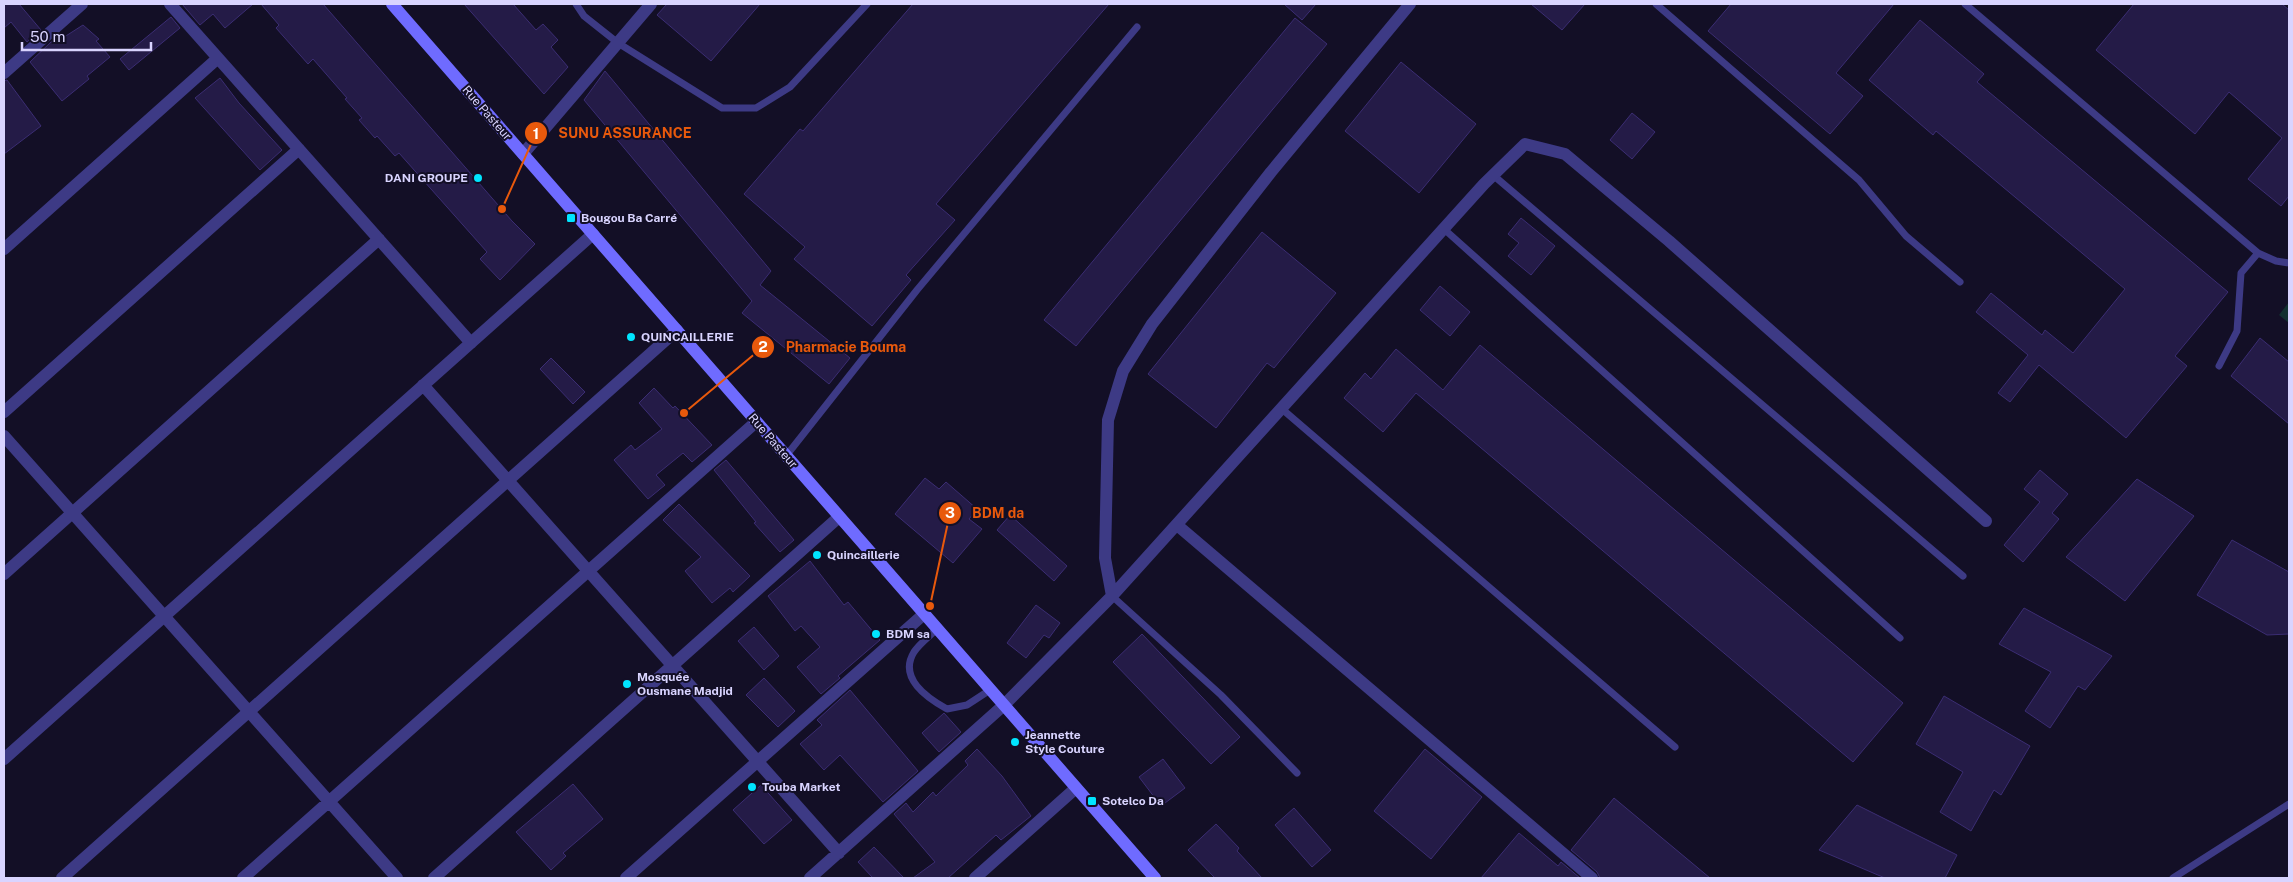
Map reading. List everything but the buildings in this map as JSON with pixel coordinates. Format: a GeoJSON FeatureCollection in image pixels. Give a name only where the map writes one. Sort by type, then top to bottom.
{"type":"FeatureCollection","features":[{"type":"Feature","properties":{"kind":"main road","name":"Rue Pasteur"},"geometry":{"type":"LineString","coordinates":[[392,4],[1155,878]]}},
{"type":"Feature","properties":{"kind":"street"},"geometry":{"type":"LineString","coordinates":[[4,74],[82,4]]}},
{"type":"Feature","properties":{"kind":"street"},"geometry":{"type":"LineString","coordinates":[[170,4],[471,343]]}},
{"type":"Feature","properties":{"kind":"street"},"geometry":{"type":"LineString","coordinates":[[523,154],[650,4]]}},
{"type":"Feature","properties":{"kind":"street"},"geometry":{"type":"LineString","coordinates":[[1112,596],[1105,558],[1108,420],[1123,371],[1152,324],[1271,172],[1410,4]]}},
{"type":"Feature","properties":{"kind":"street"},"geometry":{"type":"LineString","coordinates":[[4,249],[218,58]]}},
{"type":"Feature","properties":{"kind":"street"},"geometry":{"type":"LineString","coordinates":[[810,878],[1004,705],[1112,596],[1444,228],[1493,175],[1525,144],[1565,154],[1669,241],[1986,522]]}},
{"type":"Feature","properties":{"kind":"street"},"geometry":{"type":"LineString","coordinates":[[4,412],[299,149]]}},
{"type":"Feature","properties":{"kind":"street"},"geometry":{"type":"LineString","coordinates":[[4,759],[593,234]]}},
{"type":"Feature","properties":{"kind":"street"},"geometry":{"type":"LineString","coordinates":[[4,574],[379,240]]}},
{"type":"Feature","properties":{"kind":"street"},"geometry":{"type":"LineString","coordinates":[[62,878],[676,330]]}},
{"type":"Feature","properties":{"kind":"street"},"geometry":{"type":"LineString","coordinates":[[423,385],[839,853]]}},
{"type":"Feature","properties":{"kind":"street"},"geometry":{"type":"LineString","coordinates":[[243,878],[756,422]]}},
{"type":"Feature","properties":{"kind":"street"},"geometry":{"type":"LineString","coordinates":[[4,436],[397,878]]}},
{"type":"Feature","properties":{"kind":"street"},"geometry":{"type":"LineString","coordinates":[[434,878],[840,517]]}},
{"type":"Feature","properties":{"kind":"street"},"geometry":{"type":"LineString","coordinates":[[1177,525],[1592,878]]}},
{"type":"Feature","properties":{"kind":"street"},"geometry":{"type":"LineString","coordinates":[[626,878],[924,614]]}},
{"type":"Feature","properties":{"kind":"street"},"geometry":{"type":"LineString","coordinates":[[976,878],[1076,788]]}},
{"type":"Feature","properties":{"kind":"lane"},"geometry":{"type":"LineString","coordinates":[[576,4],[584,16],[618,42],[722,108],[756,108],[790,87],[866,4]]}},
{"type":"Feature","properties":{"kind":"lane"},"geometry":{"type":"LineString","coordinates":[[1656,4],[1859,180],[1906,236],[1960,282]]}},
{"type":"Feature","properties":{"kind":"lane"},"geometry":{"type":"LineString","coordinates":[[1965,4],[2258,253],[2276,261],[2289,263]]}},
{"type":"Feature","properties":{"kind":"lane"},"geometry":{"type":"LineString","coordinates":[[786,456],[918,290],[1137,27]]}},
{"type":"Feature","properties":{"kind":"lane"},"geometry":{"type":"LineString","coordinates":[[1493,175],[1963,576]]}},
{"type":"Feature","properties":{"kind":"lane"},"geometry":{"type":"LineString","coordinates":[[1444,228],[1900,638]]}},
{"type":"Feature","properties":{"kind":"lane"},"geometry":{"type":"LineString","coordinates":[[2219,366],[2237,331],[2241,273],[2258,253]]}},
{"type":"Feature","properties":{"kind":"lane"},"geometry":{"type":"LineString","coordinates":[[1282,409],[1675,747]]}},
{"type":"Feature","properties":{"kind":"lane"},"geometry":{"type":"LineString","coordinates":[[1112,596],[1221,695],[1297,773]]}},
{"type":"Feature","properties":{"kind":"lane"},"geometry":{"type":"LineString","coordinates":[[937,629],[914,652],[908,669],[913,684],[947,710],[967,705],[990,690]]}},
{"type":"Feature","properties":{"kind":"lane"},"geometry":{"type":"LineString","coordinates":[[2172,878],[2289,804]]}},
{"type":"Feature","properties":{"kind":"green space"},"geometry":{"type":"Polygon","coordinates":[[[2289,302],[2289,323],[2279,315],[2289,302]]]}},
{"type":"Feature","properties":{"kind":"place","name":"DANI GROUPE"},"geometry":{"type":"Point","coordinates":[478,178]}},
{"type":"Feature","properties":{"kind":"place","name":"SUNU ASSURANCE"},"geometry":{"type":"Point","coordinates":[502,209]}},
{"type":"Feature","properties":{"kind":"place","name":"Bougou Ba Carré"},"geometry":{"type":"Point","coordinates":[571,218]}},
{"type":"Feature","properties":{"kind":"place","name":"QUINCAILLERIE"},"geometry":{"type":"Point","coordinates":[631,337]}},
{"type":"Feature","properties":{"kind":"place","name":"Pharmacie Bouma"},"geometry":{"type":"Point","coordinates":[684,413]}},
{"type":"Feature","properties":{"kind":"place","name":"Quincaillerie"},"geometry":{"type":"Point","coordinates":[817,555]}},
{"type":"Feature","properties":{"kind":"place","name":"BDM da"},"geometry":{"type":"Point","coordinates":[930,606]}},
{"type":"Feature","properties":{"kind":"place","name":"BDM sa"},"geometry":{"type":"Point","coordinates":[876,634]}},
{"type":"Feature","properties":{"kind":"place","name":"Mosquée Ousmane Madjid"},"geometry":{"type":"Point","coordinates":[627,684]}},
{"type":"Feature","properties":{"kind":"place","name":"Jeannette Style Couture"},"geometry":{"type":"Point","coordinates":[1015,742]}},
{"type":"Feature","properties":{"kind":"place","name":"Touba Market"},"geometry":{"type":"Point","coordinates":[752,787]}},
{"type":"Feature","properties":{"kind":"place","name":"Sotelco Da"},"geometry":{"type":"Point","coordinates":[1092,801]}}]}
